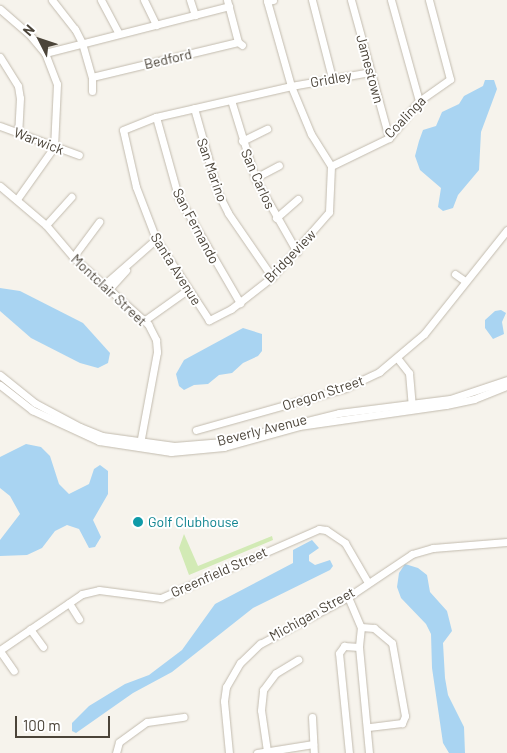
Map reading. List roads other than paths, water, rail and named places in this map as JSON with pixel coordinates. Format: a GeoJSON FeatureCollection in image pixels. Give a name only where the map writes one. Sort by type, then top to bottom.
{"type":"FeatureCollection","features":[{"type":"Feature","properties":{"kind":"street"},"geometry":{"type":"LineString","coordinates":[[52,0],[75,29],[82,44],[92,77],[92,91]]}},
{"type":"Feature","properties":{"kind":"street"},"geometry":{"type":"LineString","coordinates":[[101,0],[119,34]]}},
{"type":"Feature","properties":{"kind":"street"},"geometry":{"type":"LineString","coordinates":[[144,0],[156,25]]}},
{"type":"Feature","properties":{"kind":"street"},"geometry":{"type":"LineString","coordinates":[[190,0],[195,15]]}},
{"type":"Feature","properties":{"kind":"street"},"geometry":{"type":"LineString","coordinates":[[273,0],[267,1],[291,86],[311,134],[331,166]]}},
{"type":"Feature","properties":{"kind":"street"},"geometry":{"type":"LineString","coordinates":[[312,0],[332,78]]}},
{"type":"Feature","properties":{"kind":"street","name":"Jamestown"},"geometry":{"type":"LineString","coordinates":[[351,0],[389,138]]}},
{"type":"Feature","properties":{"kind":"street"},"geometry":{"type":"LineString","coordinates":[[390,0],[419,101]]}},
{"type":"Feature","properties":{"kind":"street","name":"Coalinga"},"geometry":{"type":"LineString","coordinates":[[331,166],[389,138],[419,101],[450,79],[429,0]]}},
{"type":"Feature","properties":{"kind":"street"},"geometry":{"type":"LineString","coordinates":[[45,53],[195,15],[228,3]]}},
{"type":"Feature","properties":{"kind":"street","name":"Bedford"},"geometry":{"type":"LineString","coordinates":[[92,77],[240,44],[228,3]]}},
{"type":"Feature","properties":{"kind":"street"},"geometry":{"type":"LineString","coordinates":[[0,9],[29,34],[45,53],[57,84],[54,147],[17,199]]}},
{"type":"Feature","properties":{"kind":"street"},"geometry":{"type":"LineString","coordinates":[[0,57],[18,86],[20,98],[18,131]]}},
{"type":"Feature","properties":{"kind":"street","name":"Gridley"},"geometry":{"type":"LineString","coordinates":[[123,130],[156,117],[194,108],[291,86],[370,72]]}},
{"type":"Feature","properties":{"kind":"street","name":"San Carlos"},"geometry":{"type":"LineString","coordinates":[[230,100],[255,178],[297,252]]}},
{"type":"Feature","properties":{"kind":"street","name":"San Marino"},"geometry":{"type":"LineString","coordinates":[[194,108],[218,193],[228,213],[272,277]]}},
{"type":"Feature","properties":{"kind":"street","name":"San Fernando"},"geometry":{"type":"LineString","coordinates":[[156,117],[178,196],[240,303]]}},
{"type":"Feature","properties":{"kind":"street","name":"Warwick"},"geometry":{"type":"LineString","coordinates":[[0,126],[18,131],[78,155]]}},
{"type":"Feature","properties":{"kind":"street"},"geometry":{"type":"LineString","coordinates":[[242,141],[267,129]]}},
{"type":"Feature","properties":{"kind":"street","name":"Santa Avenue"},"geometry":{"type":"LineString","coordinates":[[123,130],[136,187],[157,240],[187,290],[209,320]]}},
{"type":"Feature","properties":{"kind":"street"},"geometry":{"type":"LineString","coordinates":[[255,178],[279,165]]}},
{"type":"Feature","properties":{"kind":"street","name":"Bridgeview"},"geometry":{"type":"LineString","coordinates":[[209,320],[240,303],[272,277],[297,252],[329,212],[331,166]]}},
{"type":"Feature","properties":{"kind":"street","name":"Montclair Street"},"geometry":{"type":"LineString","coordinates":[[0,186],[46,225],[73,257],[145,320],[156,340],[157,352],[140,446]]}},
{"type":"Feature","properties":{"kind":"street"},"geometry":{"type":"LineString","coordinates":[[46,225],[71,197]]}},
{"type":"Feature","properties":{"kind":"street"},"geometry":{"type":"LineString","coordinates":[[276,218],[298,199]]}},
{"type":"Feature","properties":{"kind":"street"},"geometry":{"type":"LineString","coordinates":[[73,257],[99,222]]}},
{"type":"Feature","properties":{"kind":"street","name":"Oregon Street"},"geometry":{"type":"LineString","coordinates":[[196,430],[345,388],[368,378],[398,359],[424,334],[507,230]]}},
{"type":"Feature","properties":{"kind":"street"},"geometry":{"type":"LineString","coordinates":[[107,286],[157,240]]}},
{"type":"Feature","properties":{"kind":"street"},"geometry":{"type":"LineString","coordinates":[[455,274],[465,281]]}},
{"type":"Feature","properties":{"kind":"street"},"geometry":{"type":"LineString","coordinates":[[145,320],[187,290]]}},
{"type":"Feature","properties":{"kind":"street"},"geometry":{"type":"LineString","coordinates":[[398,359],[409,373],[412,407]]}},
{"type":"Feature","properties":{"kind":"street","name":"Beverly Avenue"},"geometry":{"type":"LineString","coordinates":[[0,376],[35,403],[65,420],[102,436],[171,452],[224,447],[299,426],[412,407],[474,399],[507,386]]}},
{"type":"Feature","properties":{"kind":"street","name":"Beverly Avenue"},"geometry":{"type":"LineString","coordinates":[[412,407],[450,399],[507,380]]}},
{"type":"Feature","properties":{"kind":"street","name":"Beverly Avenue"},"geometry":{"type":"LineString","coordinates":[[0,384],[53,422],[99,441],[140,446]]}},
{"type":"Feature","properties":{"kind":"street","name":"Greenfield Street"},"geometry":{"type":"LineString","coordinates":[[0,651],[82,594],[100,590],[160,598],[319,529],[326,530],[345,543],[367,581]]}},
{"type":"Feature","properties":{"kind":"street","name":"Michigan Street"},"geometry":{"type":"LineString","coordinates":[[229,753],[224,701],[226,686],[240,663],[260,644],[348,598],[367,581],[422,550],[507,542]]}},
{"type":"Feature","properties":{"kind":"street"},"geometry":{"type":"LineString","coordinates":[[348,598],[361,627],[359,647],[369,753]]}},
{"type":"Feature","properties":{"kind":"street"},"geometry":{"type":"LineString","coordinates":[[69,602],[79,619]]}},
{"type":"Feature","properties":{"kind":"street"},"geometry":{"type":"LineString","coordinates":[[361,627],[374,628],[392,643],[405,716],[402,723],[368,727]]}},
{"type":"Feature","properties":{"kind":"street"},"geometry":{"type":"LineString","coordinates":[[30,629],[43,647]]}},
{"type":"Feature","properties":{"kind":"street"},"geometry":{"type":"LineString","coordinates":[[349,753],[339,653],[344,646],[359,647]]}},
{"type":"Feature","properties":{"kind":"street"},"geometry":{"type":"LineString","coordinates":[[0,651],[14,672]]}},
{"type":"Feature","properties":{"kind":"street"},"geometry":{"type":"LineString","coordinates":[[267,751],[261,710],[264,690],[276,673],[298,660]]}},
{"type":"Feature","properties":{"kind":"street"},"geometry":{"type":"LineString","coordinates":[[116,753],[118,742],[147,722],[184,717]]}},
{"type":"Feature","properties":{"kind":"street"},"geometry":{"type":"LineString","coordinates":[[312,717],[314,753]]}},
{"type":"Feature","properties":{"kind":"street"},"geometry":{"type":"LineString","coordinates":[[257,753],[313,744]]}},
{"type":"Feature","properties":{"kind":"water"},"geometry":{"type":"Polygon","coordinates":[[[485,80],[494,80],[497,89],[481,132],[479,170],[458,195],[453,208],[443,211],[438,207],[441,188],[420,170],[415,156],[419,141],[423,130],[436,126],[442,112],[459,104],[464,96],[483,86],[485,80]]]}},
{"type":"Feature","properties":{"kind":"water"},"geometry":{"type":"Polygon","coordinates":[[[0,288],[20,291],[83,323],[110,353],[108,363],[98,368],[80,363],[31,338],[0,311],[0,288]]]}},
{"type":"Feature","properties":{"kind":"water"},"geometry":{"type":"Polygon","coordinates":[[[501,310],[506,313],[502,322],[504,334],[493,339],[485,328],[485,320],[495,311],[501,310]]]}},
{"type":"Feature","properties":{"kind":"water"},"geometry":{"type":"Polygon","coordinates":[[[243,328],[262,334],[262,351],[258,356],[243,363],[232,373],[219,375],[208,384],[194,385],[184,390],[179,386],[176,374],[184,360],[243,328]]]}},
{"type":"Feature","properties":{"kind":"water"},"geometry":{"type":"Polygon","coordinates":[[[26,444],[41,447],[50,456],[59,484],[69,494],[89,484],[94,469],[100,465],[108,471],[108,494],[93,520],[101,537],[95,547],[89,548],[79,529],[67,525],[55,531],[42,548],[27,555],[0,556],[0,540],[20,514],[10,496],[0,488],[0,457],[26,444]]]}},
{"type":"Feature","properties":{"kind":"water"},"geometry":{"type":"Polygon","coordinates":[[[312,540],[319,548],[309,555],[309,561],[315,565],[330,560],[333,566],[330,570],[253,608],[172,672],[133,693],[76,733],[72,731],[72,723],[89,706],[125,684],[149,675],[182,650],[215,604],[293,563],[293,550],[312,540]]]}},
{"type":"Feature","properties":{"kind":"water"},"geometry":{"type":"Polygon","coordinates":[[[405,564],[418,568],[427,575],[430,592],[447,611],[452,631],[443,643],[445,678],[448,695],[464,727],[465,753],[449,753],[443,743],[432,668],[431,634],[426,624],[401,598],[397,587],[399,573],[405,564]]]}},
{"type":"Feature","properties":{"kind":"place","name":"Golf Clubhouse"},"geometry":{"type":"Point","coordinates":[138,522]}}]}
